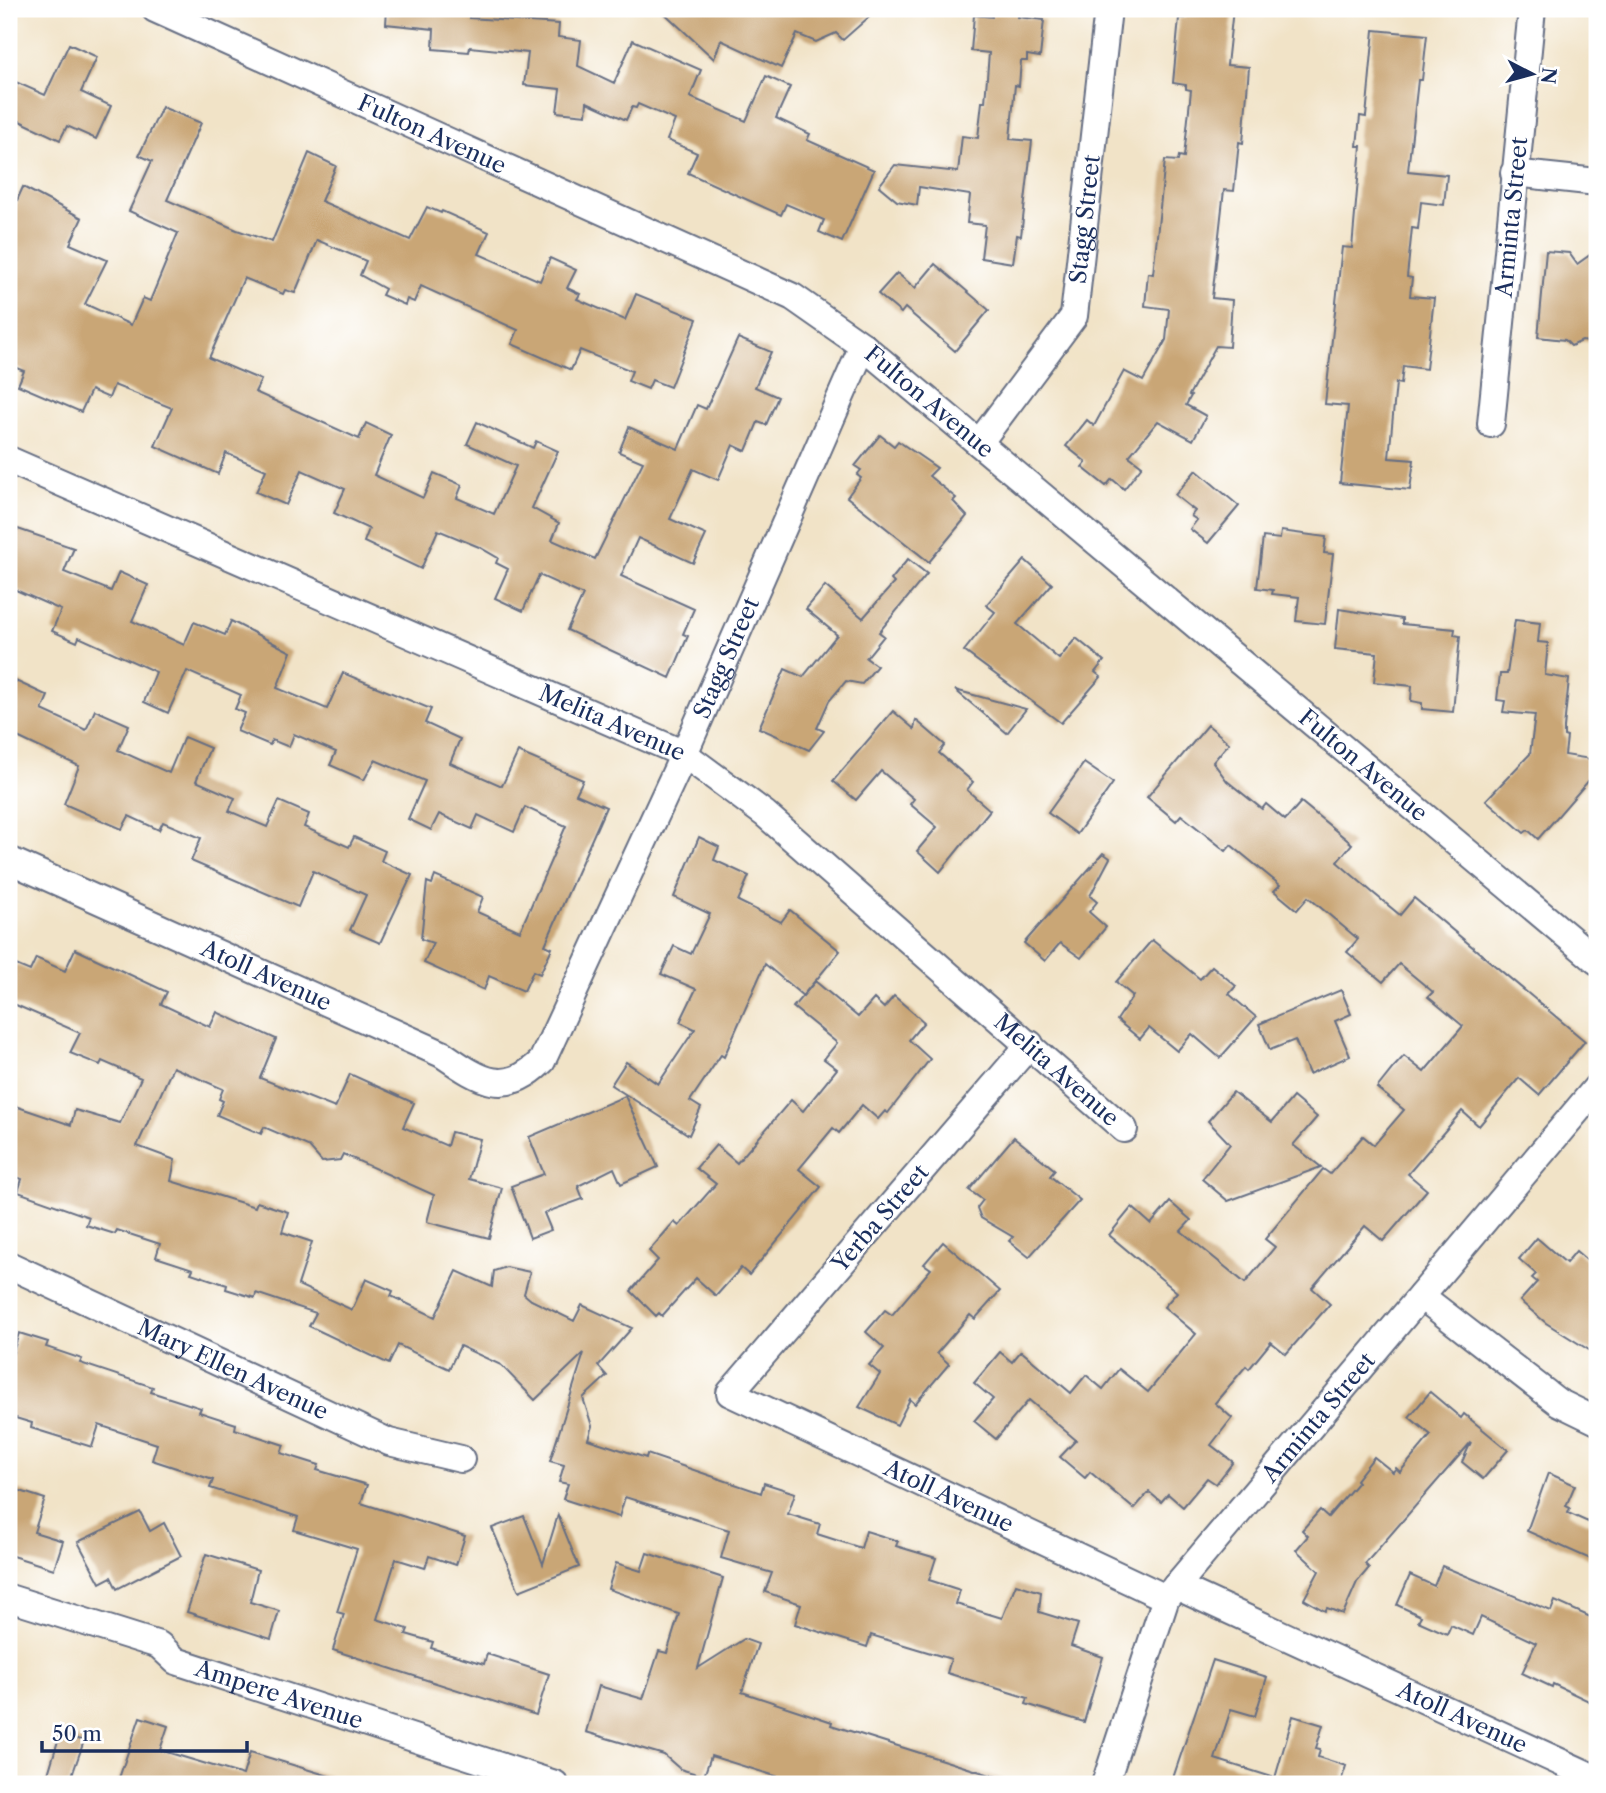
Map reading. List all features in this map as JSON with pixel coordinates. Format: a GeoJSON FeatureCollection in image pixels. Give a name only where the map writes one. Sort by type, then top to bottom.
{"type":"FeatureCollection","features":[{"type":"Feature","properties":{"kind":"street","name":"Fulton Avenue"},"geometry":{"type":"LineString","coordinates":[[155,9],[793,297],[863,346],[1597,961]]}},
{"type":"Feature","properties":{"kind":"street","name":"Stagg Street"},"geometry":{"type":"LineString","coordinates":[[979,443],[1074,316],[1108,9]]}},
{"type":"Feature","properties":{"kind":"street","name":"Arminta Street"},"geometry":{"type":"LineString","coordinates":[[1491,424],[1532,9]]}},
{"type":"Feature","properties":{"kind":"street"},"geometry":{"type":"LineString","coordinates":[[1514,173],[1597,182]]}},
{"type":"Feature","properties":{"kind":"street","name":"Stagg Street"},"geometry":{"type":"LineString","coordinates":[[524,1079],[542,1061],[684,754],[863,346]]}},
{"type":"Feature","properties":{"kind":"street","name":"Melita Avenue"},"geometry":{"type":"LineString","coordinates":[[9,460],[684,754],[765,814],[1124,1129]]}},
{"type":"Feature","properties":{"kind":"street","name":"Atoll Avenue"},"geometry":{"type":"LineString","coordinates":[[9,860],[442,1054],[475,1077],[498,1082],[524,1079]]}},
{"type":"Feature","properties":{"kind":"street","name":"Yerba Street"},"geometry":{"type":"LineString","coordinates":[[730,1393],[1030,1044]]}},
{"type":"Feature","properties":{"kind":"street","name":"Arminta Street"},"geometry":{"type":"LineString","coordinates":[[1105,1784],[1171,1592],[1597,1087]]}},
{"type":"Feature","properties":{"kind":"street","name":"Mary Ellen Avenue"},"geometry":{"type":"LineString","coordinates":[[9,1265],[388,1442],[461,1460]]}},
{"type":"Feature","properties":{"kind":"street"},"geometry":{"type":"LineString","coordinates":[[1421,1296],[1558,1402],[1597,1421]]}},
{"type":"Feature","properties":{"kind":"street","name":"Atoll Avenue"},"geometry":{"type":"LineString","coordinates":[[730,1393],[1171,1592],[1597,1779]]}},
{"type":"Feature","properties":{"kind":"street","name":"Ampere Avenue"},"geometry":{"type":"LineString","coordinates":[[9,1598],[159,1645],[176,1661],[555,1784]]}},
{"type":"Feature","properties":{"kind":"building"},"geometry":{"type":"Polygon","coordinates":[[[387,9],[470,9],[469,18],[559,24],[558,37],[581,40],[578,66],[614,83],[633,40],[701,70],[690,97],[746,121],[766,76],[790,87],[776,118],[810,134],[807,140],[874,170],[842,242],[819,232],[824,220],[786,204],[781,215],[688,173],[697,153],[667,140],[675,120],[638,104],[636,108],[632,107],[626,120],[587,102],[586,115],[557,112],[560,89],[524,85],[528,53],[470,47],[469,52],[433,49],[434,29],[386,24],[387,9]]]}},
{"type":"Feature","properties":{"kind":"building"},"geometry":{"type":"Polygon","coordinates":[[[660,9],[878,9],[843,40],[836,33],[816,42],[797,34],[781,68],[721,40],[714,59],[660,9]]]}},
{"type":"Feature","properties":{"kind":"building"},"geometry":{"type":"Polygon","coordinates":[[[993,9],[1019,9],[1018,17],[1044,20],[1040,57],[1027,55],[1027,61],[1021,61],[1019,86],[1015,85],[1010,139],[1032,141],[1021,236],[1017,235],[1013,263],[981,258],[985,225],[967,223],[970,195],[919,187],[917,205],[897,201],[879,186],[895,165],[958,172],[962,136],[978,138],[982,102],[985,102],[989,53],[971,51],[974,15],[992,17],[993,9]]]}},
{"type":"Feature","properties":{"kind":"building"},"geometry":{"type":"Polygon","coordinates":[[[1186,9],[1233,9],[1227,65],[1249,67],[1243,143],[1239,142],[1234,191],[1224,190],[1212,298],[1232,300],[1229,347],[1216,346],[1189,395],[1191,396],[1186,405],[1206,416],[1193,440],[1158,421],[1129,456],[1142,466],[1124,489],[1112,479],[1106,486],[1082,467],[1086,462],[1066,446],[1087,420],[1094,426],[1124,371],[1143,381],[1166,340],[1169,309],[1145,306],[1148,273],[1153,274],[1165,160],[1178,161],[1179,156],[1184,157],[1191,90],[1186,89],[1186,85],[1173,83],[1179,18],[1185,18],[1186,9]]]}},
{"type":"Feature","properties":{"kind":"building"},"geometry":{"type":"Polygon","coordinates":[[[1374,30],[1427,35],[1422,80],[1418,80],[1408,171],[1447,175],[1444,205],[1421,202],[1418,229],[1412,228],[1407,277],[1412,278],[1410,296],[1434,298],[1426,369],[1403,366],[1401,384],[1396,383],[1389,458],[1414,460],[1410,490],[1340,483],[1348,406],[1325,404],[1342,247],[1352,248],[1361,146],[1357,146],[1360,116],[1366,117],[1374,30]]]}},
{"type":"Feature","properties":{"kind":"building"},"geometry":{"type":"Polygon","coordinates":[[[69,44],[97,57],[81,92],[111,106],[96,139],[67,126],[60,140],[9,116],[9,79],[45,95],[69,44]]]}},
{"type":"Feature","properties":{"kind":"building"},"geometry":{"type":"Polygon","coordinates":[[[162,107],[201,123],[167,200],[237,230],[272,242],[309,153],[336,166],[321,201],[410,240],[427,207],[441,213],[442,211],[489,232],[479,254],[540,281],[550,258],[576,270],[567,288],[580,294],[577,299],[625,320],[636,294],[697,319],[670,387],[652,380],[648,389],[628,381],[632,371],[580,350],[571,370],[512,344],[518,330],[421,286],[414,302],[407,299],[405,305],[382,295],[385,289],[360,275],[366,261],[317,240],[295,293],[285,290],[283,294],[244,278],[209,358],[261,380],[255,392],[359,439],[366,423],[391,435],[374,475],[423,498],[434,473],[462,485],[457,498],[494,514],[516,466],[467,444],[477,422],[533,448],[536,441],[558,451],[532,508],[559,523],[552,540],[595,559],[643,462],[619,452],[629,427],[678,449],[697,405],[706,409],[738,338],[771,352],[755,387],[778,397],[766,425],[758,422],[746,451],[733,445],[718,480],[693,469],[670,519],[706,535],[693,563],[638,538],[621,576],[694,609],[683,634],[688,636],[670,678],[567,630],[583,595],[539,575],[523,611],[495,598],[508,569],[496,563],[498,558],[479,547],[438,530],[421,569],[364,542],[369,529],[334,513],[345,489],[302,470],[286,505],[256,492],[266,470],[226,453],[218,474],[155,446],[172,408],[114,385],[109,398],[91,390],[81,412],[18,385],[24,371],[9,365],[9,218],[23,187],[82,218],[70,244],[107,260],[85,304],[131,325],[143,298],[150,301],[178,233],[129,211],[152,161],[139,155],[162,107]]]}},
{"type":"Feature","properties":{"kind":"building"},"geometry":{"type":"Polygon","coordinates":[[[1597,250],[1597,343],[1582,341],[1571,346],[1565,340],[1538,337],[1546,251],[1569,253],[1577,264],[1597,250]]]}},
{"type":"Feature","properties":{"kind":"building"},"geometry":{"type":"Polygon","coordinates":[[[935,264],[989,310],[955,351],[905,308],[901,313],[878,294],[897,273],[915,288],[935,264]]]}},
{"type":"Feature","properties":{"kind":"building"},"geometry":{"type":"Polygon","coordinates":[[[880,435],[894,446],[898,441],[937,468],[929,476],[956,498],[953,501],[967,516],[929,562],[847,497],[861,478],[857,475],[861,470],[855,466],[880,435]]]}},
{"type":"Feature","properties":{"kind":"building"},"geometry":{"type":"Polygon","coordinates":[[[1196,470],[1239,506],[1208,543],[1190,529],[1197,520],[1191,516],[1195,511],[1175,495],[1196,470]]]}},
{"type":"Feature","properties":{"kind":"building"},"geometry":{"type":"Polygon","coordinates":[[[9,526],[74,548],[64,572],[111,591],[119,572],[148,585],[132,621],[184,645],[194,622],[225,635],[231,621],[291,652],[277,688],[327,709],[343,673],[431,709],[425,723],[460,739],[450,763],[502,786],[518,752],[583,780],[576,794],[606,807],[545,945],[552,948],[540,974],[533,971],[524,991],[489,976],[484,990],[424,963],[433,943],[421,939],[427,882],[432,884],[435,876],[483,897],[477,912],[520,931],[566,826],[525,807],[514,832],[478,815],[472,829],[439,814],[431,830],[408,819],[425,781],[375,760],[364,780],[330,765],[336,752],[294,734],[289,747],[272,740],[270,745],[237,731],[245,713],[235,709],[241,695],[187,671],[168,713],[144,702],[156,672],[79,637],[77,642],[52,631],[61,610],[9,587],[9,526]]]}},
{"type":"Feature","properties":{"kind":"building"},"geometry":{"type":"Polygon","coordinates":[[[1281,531],[1326,537],[1324,553],[1333,554],[1325,624],[1296,621],[1299,597],[1272,594],[1273,590],[1257,588],[1263,537],[1280,539],[1281,531]]]}},
{"type":"Feature","properties":{"kind":"building"},"geometry":{"type":"Polygon","coordinates":[[[908,559],[927,574],[879,632],[884,636],[866,658],[877,666],[862,684],[846,681],[829,701],[817,728],[824,731],[809,750],[759,728],[785,669],[803,677],[837,635],[806,609],[825,586],[863,618],[894,583],[891,580],[908,559]]]}},
{"type":"Feature","properties":{"kind":"building"},"geometry":{"type":"Polygon","coordinates":[[[1025,560],[1052,584],[1017,624],[1059,659],[1076,638],[1104,661],[1095,672],[1101,677],[1061,723],[964,651],[995,612],[986,605],[1025,560]]]}},
{"type":"Feature","properties":{"kind":"building"},"geometry":{"type":"Polygon","coordinates":[[[1339,609],[1402,619],[1402,624],[1455,629],[1454,635],[1460,636],[1453,712],[1422,709],[1422,703],[1411,701],[1412,686],[1374,682],[1377,653],[1335,649],[1339,609]]]}},
{"type":"Feature","properties":{"kind":"building"},"geometry":{"type":"Polygon","coordinates":[[[1515,620],[1540,623],[1538,642],[1548,643],[1545,675],[1569,679],[1564,728],[1564,736],[1567,737],[1565,755],[1597,760],[1597,771],[1538,839],[1528,830],[1524,833],[1486,800],[1530,754],[1535,715],[1503,712],[1505,701],[1497,700],[1500,674],[1507,674],[1515,620]]]}},
{"type":"Feature","properties":{"kind":"building"},"geometry":{"type":"Polygon","coordinates":[[[9,678],[48,696],[42,710],[86,730],[95,710],[129,725],[118,750],[169,773],[184,737],[210,748],[196,781],[235,798],[229,811],[267,827],[279,801],[309,814],[304,827],[349,847],[354,837],[385,851],[381,861],[412,875],[380,943],[350,930],[366,895],[313,871],[298,907],[191,861],[201,838],[163,822],[159,830],[129,816],[122,829],[64,804],[79,766],[9,733],[9,678]]]}},
{"type":"Feature","properties":{"kind":"building"},"geometry":{"type":"Polygon","coordinates":[[[955,690],[1026,709],[1007,733],[955,690]]]}},
{"type":"Feature","properties":{"kind":"building"},"geometry":{"type":"Polygon","coordinates":[[[893,711],[914,729],[916,720],[945,745],[939,753],[973,782],[967,790],[990,810],[940,872],[917,851],[937,827],[910,804],[914,799],[881,771],[856,800],[833,781],[893,711]]]}},
{"type":"Feature","properties":{"kind":"building"},"geometry":{"type":"Polygon","coordinates":[[[1208,725],[1229,743],[1213,762],[1227,781],[1262,809],[1266,804],[1285,820],[1301,802],[1352,844],[1337,862],[1372,892],[1400,915],[1414,898],[1585,1041],[1539,1095],[1519,1078],[1479,1126],[1462,1111],[1408,1174],[1427,1190],[1383,1241],[1365,1226],[1312,1288],[1330,1304],[1286,1354],[1271,1342],[1249,1369],[1246,1366],[1215,1403],[1232,1418],[1211,1445],[1233,1462],[1216,1484],[1207,1478],[1183,1507],[1168,1494],[1161,1502],[1149,1492],[1134,1509],[1090,1472],[1085,1478],[1060,1457],[1076,1440],[1029,1400],[996,1439],[974,1421],[993,1399],[974,1383],[1000,1352],[1012,1362],[1021,1351],[1071,1393],[1086,1375],[1103,1389],[1119,1369],[1148,1392],[1196,1334],[1164,1307],[1177,1292],[1109,1235],[1132,1207],[1151,1224],[1170,1202],[1191,1220],[1181,1231],[1245,1283],[1275,1247],[1265,1239],[1323,1169],[1330,1174],[1363,1136],[1374,1145],[1404,1110],[1377,1088],[1393,1068],[1404,1056],[1424,1072],[1463,1026],[1428,997],[1433,992],[1399,964],[1383,982],[1347,952],[1358,939],[1308,897],[1297,910],[1274,891],[1280,885],[1231,845],[1226,851],[1181,815],[1176,821],[1147,797],[1208,725]]]}},
{"type":"Feature","properties":{"kind":"building"},"geometry":{"type":"Polygon","coordinates":[[[1084,763],[1113,783],[1077,834],[1048,813],[1084,763]]]}},
{"type":"Feature","properties":{"kind":"building"},"geometry":{"type":"Polygon","coordinates":[[[699,837],[719,847],[714,860],[749,876],[738,901],[781,922],[790,910],[840,951],[803,996],[765,964],[724,1057],[721,1055],[690,1101],[701,1108],[689,1135],[611,1085],[626,1062],[658,1084],[695,1029],[680,1022],[696,989],[661,974],[674,946],[691,954],[710,914],[674,897],[699,837]]]}},
{"type":"Feature","properties":{"kind":"building"},"geometry":{"type":"Polygon","coordinates":[[[1103,853],[1110,858],[1090,896],[1097,902],[1089,912],[1106,927],[1081,958],[1060,943],[1045,961],[1024,943],[1103,853]]]}},
{"type":"Feature","properties":{"kind":"building"},"geometry":{"type":"Polygon","coordinates":[[[1152,940],[1200,979],[1212,966],[1236,986],[1229,994],[1256,1017],[1220,1058],[1192,1034],[1177,1051],[1149,1028],[1140,1039],[1117,1020],[1133,996],[1116,982],[1152,940]]]}},
{"type":"Feature","properties":{"kind":"building"},"geometry":{"type":"Polygon","coordinates":[[[75,949],[167,992],[161,1004],[210,1027],[217,1012],[276,1039],[260,1078],[335,1108],[350,1074],[414,1103],[403,1127],[447,1146],[451,1132],[480,1139],[469,1179],[502,1188],[489,1238],[427,1222],[434,1195],[343,1154],[340,1160],[322,1162],[308,1146],[264,1127],[261,1134],[217,1115],[223,1101],[219,1099],[223,1089],[173,1067],[137,1146],[175,1160],[171,1181],[255,1207],[257,1202],[288,1212],[282,1232],[312,1242],[298,1285],[352,1310],[366,1279],[393,1291],[391,1296],[435,1317],[457,1271],[492,1287],[494,1271],[506,1267],[530,1272],[524,1294],[574,1321],[582,1305],[632,1328],[598,1366],[607,1376],[583,1398],[592,1426],[588,1439],[646,1458],[647,1454],[761,1493],[764,1483],[795,1493],[788,1514],[820,1524],[817,1534],[861,1548],[866,1531],[898,1541],[896,1546],[936,1558],[929,1580],[960,1590],[956,1604],[1002,1618],[1016,1584],[1041,1592],[1039,1612],[1078,1624],[1071,1646],[1103,1657],[1084,1722],[1026,1704],[1028,1698],[947,1673],[951,1659],[871,1635],[867,1647],[795,1624],[801,1604],[765,1592],[772,1573],[721,1558],[729,1530],[625,1497],[619,1517],[563,1499],[568,1484],[559,1482],[564,1465],[550,1461],[584,1353],[535,1400],[501,1365],[460,1346],[449,1369],[398,1345],[389,1364],[309,1326],[316,1313],[256,1293],[255,1298],[226,1289],[227,1285],[191,1273],[193,1269],[156,1257],[160,1244],[117,1230],[115,1234],[86,1225],[89,1217],[18,1192],[22,1179],[9,1174],[9,1104],[71,1125],[75,1110],[120,1123],[141,1078],[102,1061],[100,1065],[70,1053],[80,1033],[9,1002],[9,962],[30,971],[36,958],[65,971],[75,949]]]}},
{"type":"Feature","properties":{"kind":"building"},"geometry":{"type":"Polygon","coordinates":[[[815,981],[858,1017],[874,999],[884,1008],[894,996],[924,1022],[909,1040],[930,1059],[888,1113],[885,1111],[878,1119],[862,1105],[839,1133],[833,1128],[799,1169],[821,1187],[749,1275],[741,1268],[716,1296],[696,1278],[662,1316],[659,1313],[656,1316],[631,1291],[658,1260],[649,1251],[674,1222],[679,1226],[716,1184],[696,1168],[716,1145],[737,1163],[791,1100],[803,1111],[837,1069],[824,1059],[837,1043],[793,1007],[815,981]]]}},
{"type":"Feature","properties":{"kind":"building"},"geometry":{"type":"Polygon","coordinates":[[[1341,990],[1351,1014],[1335,1021],[1350,1056],[1309,1074],[1295,1040],[1270,1050],[1259,1024],[1341,990]]]}},
{"type":"Feature","properties":{"kind":"building"},"geometry":{"type":"Polygon","coordinates":[[[1233,1092],[1272,1122],[1293,1097],[1317,1117],[1293,1145],[1321,1167],[1228,1201],[1202,1179],[1230,1144],[1208,1121],[1233,1092]]]}},
{"type":"Feature","properties":{"kind":"building"},"geometry":{"type":"Polygon","coordinates":[[[625,1096],[658,1167],[621,1184],[614,1168],[578,1186],[583,1199],[544,1213],[551,1230],[530,1238],[511,1186],[544,1174],[529,1137],[625,1096]]]}},
{"type":"Feature","properties":{"kind":"building"},"geometry":{"type":"Polygon","coordinates":[[[1014,1137],[1055,1170],[1050,1176],[1080,1200],[1029,1257],[1009,1241],[1013,1237],[981,1218],[977,1208],[983,1200],[969,1190],[1014,1137]]]}},
{"type":"Feature","properties":{"kind":"building"},"geometry":{"type":"Polygon","coordinates":[[[1537,1238],[1566,1263],[1576,1251],[1597,1269],[1597,1355],[1546,1323],[1520,1301],[1537,1282],[1532,1278],[1536,1274],[1519,1259],[1537,1238]]]}},
{"type":"Feature","properties":{"kind":"building"},"geometry":{"type":"Polygon","coordinates":[[[943,1242],[1000,1291],[975,1319],[970,1315],[937,1353],[949,1364],[915,1404],[910,1399],[897,1425],[859,1407],[880,1374],[869,1365],[884,1348],[866,1332],[885,1310],[892,1315],[931,1269],[924,1264],[943,1242]]]}},
{"type":"Feature","properties":{"kind":"building"},"geometry":{"type":"Polygon","coordinates":[[[19,1333],[48,1342],[46,1347],[82,1359],[80,1363],[153,1387],[151,1392],[201,1408],[199,1412],[236,1424],[235,1429],[284,1445],[281,1453],[319,1465],[317,1470],[367,1485],[361,1503],[465,1536],[456,1565],[429,1556],[425,1568],[396,1559],[377,1619],[408,1629],[406,1634],[433,1642],[431,1648],[484,1664],[487,1654],[549,1674],[536,1715],[333,1650],[344,1614],[337,1612],[357,1549],[294,1530],[298,1517],[210,1488],[213,1480],[152,1460],[157,1444],[99,1425],[92,1447],[31,1428],[32,1423],[9,1416],[9,1365],[19,1333]]]}},
{"type":"Feature","properties":{"kind":"building"},"geometry":{"type":"Polygon","coordinates":[[[1430,1392],[1461,1418],[1464,1414],[1508,1450],[1483,1479],[1462,1462],[1471,1442],[1365,1564],[1369,1568],[1357,1582],[1343,1614],[1327,1608],[1325,1611],[1304,1599],[1319,1571],[1296,1550],[1308,1536],[1302,1530],[1320,1510],[1328,1517],[1358,1482],[1356,1480],[1374,1457],[1393,1472],[1396,1468],[1400,1472],[1431,1435],[1409,1417],[1430,1392]]]}},
{"type":"Feature","properties":{"kind":"building"},"geometry":{"type":"Polygon","coordinates":[[[1548,1473],[1575,1485],[1566,1506],[1570,1508],[1568,1513],[1597,1526],[1597,1562],[1527,1531],[1548,1473]]]}},
{"type":"Feature","properties":{"kind":"building"},"geometry":{"type":"Polygon","coordinates":[[[14,1489],[45,1499],[34,1532],[63,1541],[54,1569],[9,1555],[9,1490],[14,1489]]]}},
{"type":"Feature","properties":{"kind":"building"},"geometry":{"type":"Polygon","coordinates":[[[140,1512],[150,1531],[164,1523],[181,1556],[117,1589],[111,1577],[100,1583],[78,1542],[140,1512]]]}},
{"type":"Feature","properties":{"kind":"building"},"geometry":{"type":"Polygon","coordinates":[[[558,1515],[579,1567],[519,1591],[492,1528],[524,1516],[543,1564],[558,1515]]]}},
{"type":"Feature","properties":{"kind":"building"},"geometry":{"type":"Polygon","coordinates":[[[647,1553],[723,1578],[698,1668],[744,1639],[758,1644],[742,1692],[832,1722],[831,1725],[1003,1779],[1002,1784],[783,1784],[785,1779],[711,1756],[704,1776],[680,1769],[664,1755],[586,1732],[599,1686],[643,1699],[659,1651],[667,1653],[679,1614],[608,1589],[616,1563],[641,1571],[647,1553]]]}},
{"type":"Feature","properties":{"kind":"building"},"geometry":{"type":"Polygon","coordinates":[[[206,1554],[258,1570],[250,1602],[279,1611],[271,1639],[187,1612],[206,1554]]]}},
{"type":"Feature","properties":{"kind":"building"},"geometry":{"type":"Polygon","coordinates":[[[1442,1566],[1551,1611],[1555,1601],[1597,1620],[1597,1705],[1522,1673],[1536,1643],[1481,1617],[1473,1635],[1451,1625],[1447,1634],[1418,1621],[1421,1616],[1397,1605],[1410,1575],[1434,1586],[1442,1566]]]}},
{"type":"Feature","properties":{"kind":"building"},"geometry":{"type":"Polygon","coordinates":[[[1213,1660],[1267,1677],[1255,1716],[1231,1709],[1215,1759],[1275,1778],[1293,1716],[1323,1725],[1316,1748],[1320,1749],[1318,1757],[1346,1766],[1340,1784],[1171,1784],[1213,1660]]]}},
{"type":"Feature","properties":{"kind":"building"},"geometry":{"type":"Polygon","coordinates":[[[140,1717],[168,1726],[160,1750],[243,1775],[250,1752],[339,1779],[338,1784],[117,1784],[140,1717]]]}},
{"type":"Feature","properties":{"kind":"building"},"geometry":{"type":"Polygon","coordinates":[[[60,1734],[84,1741],[69,1784],[45,1784],[60,1734]]]}}]}
